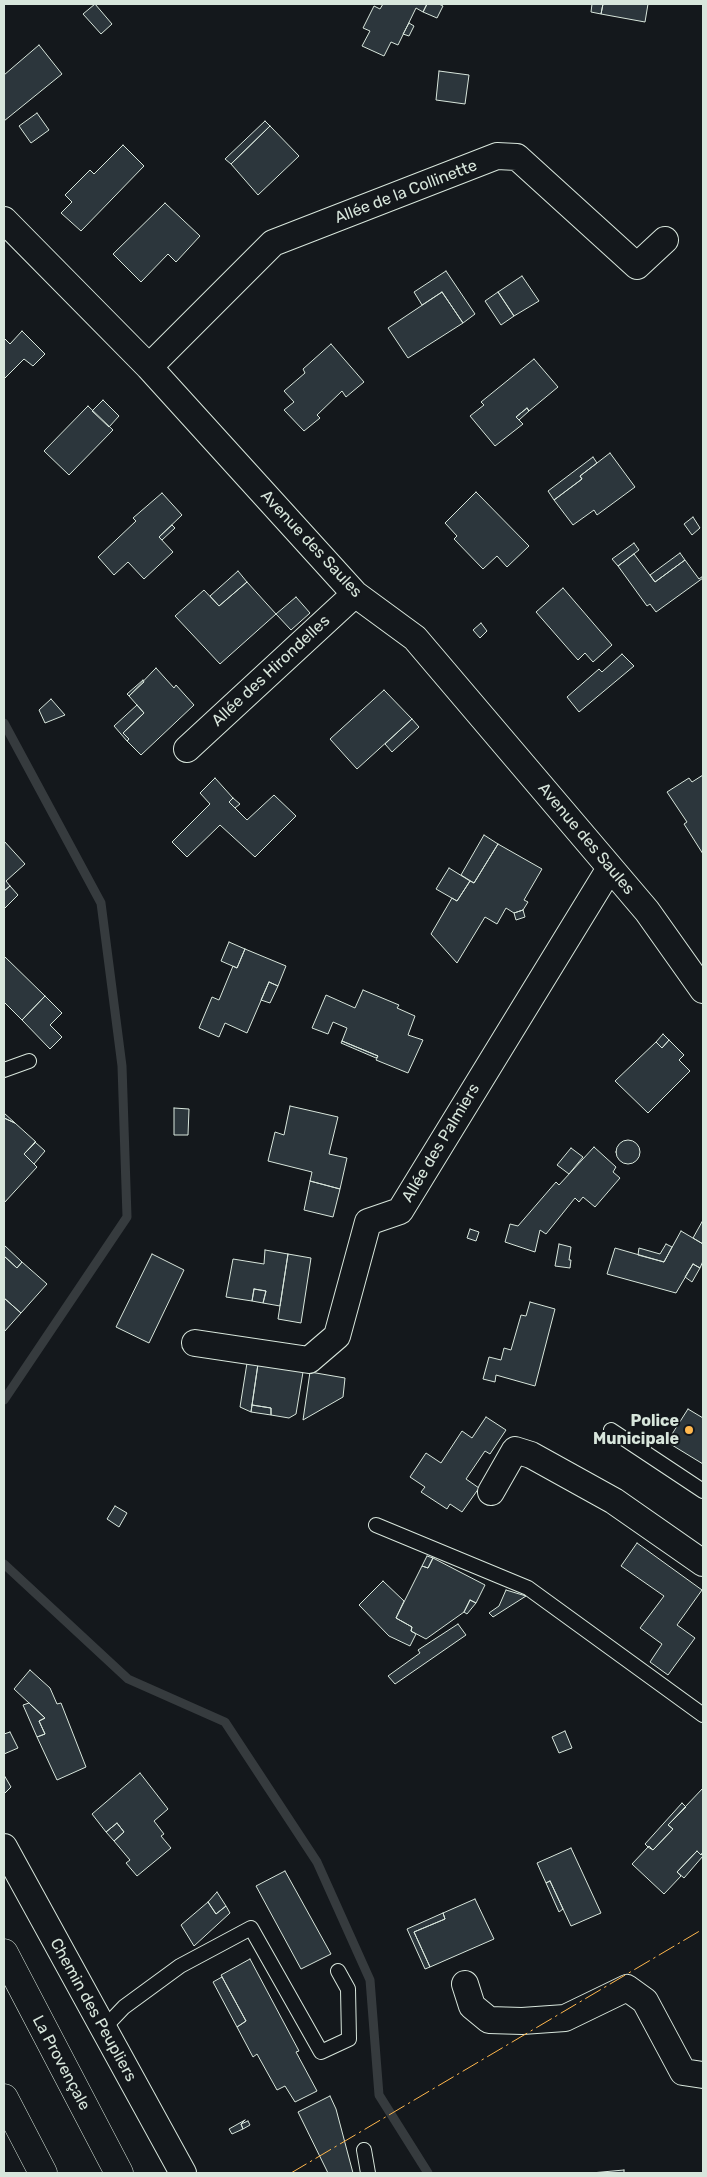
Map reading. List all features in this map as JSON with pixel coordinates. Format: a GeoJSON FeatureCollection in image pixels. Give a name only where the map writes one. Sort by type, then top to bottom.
{"type":"FeatureCollection","features":[{"type":"Feature","properties":{"kind":"highway","name":"La Provençale"},"geometry":{"type":"LineString","coordinates":[[4,1953],[119,2173]]}},
{"type":"Feature","properties":{"kind":"highway"},"geometry":{"type":"LineString","coordinates":[[4,2098],[43,2173]]}},
{"type":"Feature","properties":{"kind":"street","name":"Allée de la Collinette"},"geometry":{"type":"LineString","coordinates":[[149,367],[273,243],[497,156],[516,157],[637,266],[665,240]]}},
{"type":"Feature","properties":{"kind":"street","name":"Avenue des Saules"},"geometry":{"type":"LineString","coordinates":[[4,220],[149,367],[355,594],[415,638],[647,911],[703,990]]}},
{"type":"Feature","properties":{"kind":"street","name":"Allée des Hirondelles"},"geometry":{"type":"LineString","coordinates":[[187,749],[355,594]]}},
{"type":"Feature","properties":{"kind":"street","name":"Allée des Palmiers"},"geometry":{"type":"LineString","coordinates":[[195,1343],[309,1360],[337,1336],[368,1222],[400,1210],[610,868]]}},
{"type":"Feature","properties":{"kind":"street"},"geometry":{"type":"LineString","coordinates":[[491,1492],[516,1450],[531,1455],[614,1500],[703,1563]]}},
{"type":"Feature","properties":{"kind":"street","name":"Chemin des Peupliers"},"geometry":{"type":"LineString","coordinates":[[4,1847],[183,2173]]}},
{"type":"Feature","properties":{"kind":"street"},"geometry":{"type":"LineString","coordinates":[[464,1984],[472,2006],[489,2020],[522,2022],[565,2018],[627,1988],[645,2001],[682,2072],[703,2075]]}},
{"type":"Feature","properties":{"kind":"lane"},"geometry":{"type":"LineString","coordinates":[[4,1070],[29,1061]]}},
{"type":"Feature","properties":{"kind":"lane"},"geometry":{"type":"LineString","coordinates":[[611,1430],[703,1491]]}},
{"type":"Feature","properties":{"kind":"lane"},"geometry":{"type":"LineString","coordinates":[[376,1525],[528,1588],[703,1715]]}},
{"type":"Feature","properties":{"kind":"lane"},"geometry":{"type":"LineString","coordinates":[[103,2029],[124,2007],[180,1966],[251,1928],[320,2052],[350,2039],[348,1988],[338,1971]]}},
{"type":"Feature","properties":{"kind":"lane"},"geometry":{"type":"LineString","coordinates":[[364,2150],[368,2173]]}},
{"type":"Feature","properties":{"kind":"building"},"geometry":{"type":"Polygon","coordinates":[[[95,4],[112,24],[101,34],[83,14],[95,4]]]}},
{"type":"Feature","properties":{"kind":"building"},"geometry":{"type":"Polygon","coordinates":[[[383,4],[427,4],[423,12],[416,8],[398,45],[391,42],[384,56],[362,46],[370,31],[363,28],[374,6],[380,9],[383,4]]]}},
{"type":"Feature","properties":{"kind":"building"},"geometry":{"type":"Polygon","coordinates":[[[427,4],[443,6],[437,18],[423,12],[427,4]]]}},
{"type":"Feature","properties":{"kind":"building"},"geometry":{"type":"Polygon","coordinates":[[[592,4],[603,4],[601,14],[591,12],[592,4]]]}},
{"type":"Feature","properties":{"kind":"building"},"geometry":{"type":"Polygon","coordinates":[[[603,4],[648,4],[645,22],[601,14],[603,4]]]}},
{"type":"Feature","properties":{"kind":"building"},"geometry":{"type":"Polygon","coordinates":[[[409,23],[414,26],[409,36],[403,34],[409,23]]]}},
{"type":"Feature","properties":{"kind":"building"},"geometry":{"type":"Polygon","coordinates":[[[39,45],[62,74],[4,121],[4,75],[39,45]]]}},
{"type":"Feature","properties":{"kind":"building"},"geometry":{"type":"Polygon","coordinates":[[[439,71],[469,75],[465,104],[436,100],[439,71]]]}},
{"type":"Feature","properties":{"kind":"building"},"geometry":{"type":"Polygon","coordinates":[[[37,113],[49,130],[31,143],[19,126],[37,113]]]}},
{"type":"Feature","properties":{"kind":"building"},"geometry":{"type":"Polygon","coordinates":[[[265,121],[270,126],[231,164],[225,159],[265,121]]]}},
{"type":"Feature","properties":{"kind":"building"},"geometry":{"type":"Polygon","coordinates":[[[270,126],[299,156],[258,195],[231,164],[270,126]]]}},
{"type":"Feature","properties":{"kind":"building"},"geometry":{"type":"Polygon","coordinates":[[[123,145],[144,166],[81,231],[61,213],[72,202],[65,195],[90,170],[94,174],[123,145]]]}},
{"type":"Feature","properties":{"kind":"building"},"geometry":{"type":"Polygon","coordinates":[[[165,203],[200,236],[176,262],[168,254],[141,282],[113,254],[165,203]]]}},
{"type":"Feature","properties":{"kind":"building"},"geometry":{"type":"Polygon","coordinates":[[[446,271],[475,314],[463,323],[442,292],[422,305],[414,292],[446,271]]]}},
{"type":"Feature","properties":{"kind":"building"},"geometry":{"type":"Polygon","coordinates":[[[522,276],[539,301],[514,316],[498,292],[522,276]]]}},
{"type":"Feature","properties":{"kind":"building"},"geometry":{"type":"Polygon","coordinates":[[[442,292],[463,323],[408,358],[388,328],[442,292]]]}},
{"type":"Feature","properties":{"kind":"building"},"geometry":{"type":"Polygon","coordinates":[[[498,292],[514,316],[501,325],[485,301],[498,292]]]}},
{"type":"Feature","properties":{"kind":"building"},"geometry":{"type":"Polygon","coordinates":[[[22,331],[45,354],[33,366],[24,359],[4,379],[4,338],[10,344],[22,331]]]}},
{"type":"Feature","properties":{"kind":"building"},"geometry":{"type":"Polygon","coordinates":[[[331,344],[364,382],[346,397],[342,391],[317,415],[320,418],[304,431],[284,410],[294,402],[284,391],[305,373],[303,369],[331,344]]]}},
{"type":"Feature","properties":{"kind":"building"},"geometry":{"type":"Polygon","coordinates":[[[534,359],[558,387],[529,411],[527,408],[516,417],[523,424],[495,446],[470,416],[484,405],[481,402],[534,359]]]}},
{"type":"Feature","properties":{"kind":"building"},"geometry":{"type":"Polygon","coordinates":[[[103,400],[119,416],[109,427],[92,411],[103,400]]]}},
{"type":"Feature","properties":{"kind":"building"},"geometry":{"type":"Polygon","coordinates":[[[88,406],[113,430],[69,475],[44,451],[88,406]]]}},
{"type":"Feature","properties":{"kind":"building"},"geometry":{"type":"Polygon","coordinates":[[[527,408],[529,411],[519,420],[516,417],[527,408]]]}},
{"type":"Feature","properties":{"kind":"building"},"geometry":{"type":"Polygon","coordinates":[[[610,453],[635,487],[597,515],[594,510],[573,525],[554,500],[582,479],[580,476],[610,453]]]}},
{"type":"Feature","properties":{"kind":"building"},"geometry":{"type":"Polygon","coordinates":[[[593,457],[597,463],[580,476],[582,479],[554,500],[548,491],[593,457]]]}},
{"type":"Feature","properties":{"kind":"building"},"geometry":{"type":"Polygon","coordinates":[[[476,492],[529,546],[507,567],[497,556],[483,569],[454,539],[457,536],[445,523],[476,492]]]}},
{"type":"Feature","properties":{"kind":"building"},"geometry":{"type":"Polygon","coordinates":[[[162,493],[182,515],[159,537],[173,552],[144,579],[128,562],[114,575],[98,557],[136,521],[133,518],[162,493]]]}},
{"type":"Feature","properties":{"kind":"building"},"geometry":{"type":"Polygon","coordinates":[[[693,517],[700,528],[692,535],[684,524],[693,517]]]}},
{"type":"Feature","properties":{"kind":"building"},"geometry":{"type":"Polygon","coordinates":[[[172,525],[175,528],[162,540],[159,537],[172,525]]]}},
{"type":"Feature","properties":{"kind":"building"},"geometry":{"type":"Polygon","coordinates":[[[634,543],[639,550],[618,566],[612,559],[634,543]]]}},
{"type":"Feature","properties":{"kind":"building"},"geometry":{"type":"Polygon","coordinates":[[[680,553],[685,560],[655,582],[650,575],[680,553]]]}},
{"type":"Feature","properties":{"kind":"building"},"geometry":{"type":"Polygon","coordinates":[[[634,554],[655,582],[685,560],[699,579],[703,576],[703,578],[656,612],[650,604],[647,606],[618,566],[634,554]]]}},
{"type":"Feature","properties":{"kind":"building"},"geometry":{"type":"Polygon","coordinates":[[[238,571],[247,582],[219,606],[210,596],[238,571]]]}},
{"type":"Feature","properties":{"kind":"building"},"geometry":{"type":"Polygon","coordinates":[[[247,582],[276,614],[220,664],[175,616],[204,590],[219,606],[247,582]]]}},
{"type":"Feature","properties":{"kind":"building"},"geometry":{"type":"Polygon","coordinates":[[[563,588],[612,645],[593,662],[585,653],[578,660],[536,612],[563,588]]]}},
{"type":"Feature","properties":{"kind":"building"},"geometry":{"type":"Polygon","coordinates":[[[296,597],[310,613],[291,630],[276,614],[296,597]]]}},
{"type":"Feature","properties":{"kind":"building"},"geometry":{"type":"Polygon","coordinates":[[[481,623],[487,631],[480,638],[473,630],[481,623]]]}},
{"type":"Feature","properties":{"kind":"building"},"geometry":{"type":"Polygon","coordinates":[[[622,654],[634,666],[579,712],[567,697],[599,669],[602,672],[622,654]]]}},
{"type":"Feature","properties":{"kind":"building"},"geometry":{"type":"Polygon","coordinates":[[[156,668],[174,688],[176,685],[194,705],[141,755],[127,741],[129,739],[123,733],[144,713],[129,696],[156,668]]]}},
{"type":"Feature","properties":{"kind":"building"},"geometry":{"type":"Polygon","coordinates":[[[143,680],[144,682],[129,696],[127,694],[143,680]]]}},
{"type":"Feature","properties":{"kind":"building"},"geometry":{"type":"Polygon","coordinates":[[[384,690],[412,719],[357,769],[330,739],[384,690]]]}},
{"type":"Feature","properties":{"kind":"building"},"geometry":{"type":"Polygon","coordinates":[[[51,699],[65,715],[45,723],[39,710],[51,699]]]}},
{"type":"Feature","properties":{"kind":"building"},"geometry":{"type":"Polygon","coordinates":[[[137,705],[144,713],[123,733],[129,739],[127,741],[114,726],[137,705]]]}},
{"type":"Feature","properties":{"kind":"building"},"geometry":{"type":"Polygon","coordinates":[[[412,719],[419,727],[392,752],[385,744],[412,719]]]}},
{"type":"Feature","properties":{"kind":"building"},"geometry":{"type":"Polygon","coordinates":[[[703,775],[703,854],[684,824],[687,822],[667,792],[689,778],[692,782],[703,775]]]}},
{"type":"Feature","properties":{"kind":"building"},"geometry":{"type":"Polygon","coordinates":[[[215,778],[233,798],[229,802],[247,820],[274,795],[296,816],[255,857],[220,825],[187,857],[172,842],[210,804],[200,793],[215,778]]]}},
{"type":"Feature","properties":{"kind":"building"},"geometry":{"type":"Polygon","coordinates":[[[233,798],[240,804],[235,808],[229,802],[233,798]]]}},
{"type":"Feature","properties":{"kind":"building"},"geometry":{"type":"Polygon","coordinates":[[[484,835],[498,844],[474,883],[461,875],[484,835]]]}},
{"type":"Feature","properties":{"kind":"building"},"geometry":{"type":"Polygon","coordinates":[[[4,841],[25,864],[6,881],[10,886],[4,891],[4,841]]]}},
{"type":"Feature","properties":{"kind":"building"},"geometry":{"type":"Polygon","coordinates":[[[498,844],[542,869],[524,900],[528,902],[523,910],[514,913],[506,908],[497,924],[485,917],[457,963],[431,934],[452,898],[457,901],[470,881],[474,883],[498,844]]]}},
{"type":"Feature","properties":{"kind":"building"},"geometry":{"type":"Polygon","coordinates":[[[449,868],[470,881],[457,901],[436,889],[449,868]]]}},
{"type":"Feature","properties":{"kind":"building"},"geometry":{"type":"Polygon","coordinates":[[[10,886],[18,895],[4,909],[4,891],[10,886]]]}},
{"type":"Feature","properties":{"kind":"building"},"geometry":{"type":"Polygon","coordinates":[[[523,910],[525,917],[516,920],[514,913],[523,910]]]}},
{"type":"Feature","properties":{"kind":"building"},"geometry":{"type":"Polygon","coordinates":[[[229,942],[245,949],[237,968],[221,961],[229,942]]]}},
{"type":"Feature","properties":{"kind":"building"},"geometry":{"type":"Polygon","coordinates":[[[245,949],[286,966],[278,986],[269,982],[247,1033],[225,1023],[219,1037],[199,1028],[212,997],[219,1000],[233,966],[237,968],[245,949]]]}},
{"type":"Feature","properties":{"kind":"building"},"geometry":{"type":"Polygon","coordinates":[[[4,956],[45,996],[22,1020],[4,1002],[4,956]]]}},
{"type":"Feature","properties":{"kind":"building"},"geometry":{"type":"Polygon","coordinates":[[[269,982],[278,986],[270,1003],[261,1000],[269,982]]]}},
{"type":"Feature","properties":{"kind":"building"},"geometry":{"type":"Polygon","coordinates":[[[363,990],[399,1005],[397,1008],[415,1016],[408,1035],[423,1040],[408,1073],[376,1060],[378,1056],[342,1041],[347,1028],[333,1022],[328,1034],[312,1028],[326,995],[355,1008],[363,990]]]}},
{"type":"Feature","properties":{"kind":"building"},"geometry":{"type":"Polygon","coordinates":[[[45,996],[62,1013],[50,1025],[62,1037],[50,1049],[22,1020],[45,996]]]}},
{"type":"Feature","properties":{"kind":"building"},"geometry":{"type":"Polygon","coordinates":[[[663,1034],[669,1040],[662,1048],[656,1042],[663,1034]]]}},
{"type":"Feature","properties":{"kind":"building"},"geometry":{"type":"Polygon","coordinates":[[[669,1040],[684,1055],[679,1060],[690,1071],[648,1113],[615,1081],[656,1042],[662,1048],[669,1040]]]}},
{"type":"Feature","properties":{"kind":"building"},"geometry":{"type":"Polygon","coordinates":[[[342,1041],[378,1056],[376,1058],[341,1043],[342,1041]]]}},
{"type":"Feature","properties":{"kind":"building"},"geometry":{"type":"Polygon","coordinates":[[[290,1106],[338,1117],[329,1154],[347,1158],[340,1189],[310,1181],[312,1172],[268,1161],[275,1132],[284,1135],[290,1106]]]}},
{"type":"Feature","properties":{"kind":"building"},"geometry":{"type":"Polygon","coordinates":[[[174,1108],[189,1109],[188,1135],[174,1135],[174,1108]]]}},
{"type":"Feature","properties":{"kind":"building"},"geometry":{"type":"Polygon","coordinates":[[[4,1113],[15,1123],[4,1118],[4,1113]]]}},
{"type":"Feature","properties":{"kind":"building"},"geometry":{"type":"Polygon","coordinates":[[[4,1118],[15,1123],[36,1142],[24,1154],[37,1167],[4,1203],[4,1118]]]}},
{"type":"Feature","properties":{"kind":"building"},"geometry":{"type":"Polygon","coordinates":[[[628,1140],[637,1143],[640,1152],[637,1161],[628,1164],[619,1161],[616,1152],[619,1143],[628,1140]]]}},
{"type":"Feature","properties":{"kind":"building"},"geometry":{"type":"Polygon","coordinates":[[[35,1142],[45,1151],[34,1164],[24,1154],[35,1142]]]}},
{"type":"Feature","properties":{"kind":"building"},"geometry":{"type":"Polygon","coordinates":[[[594,1147],[616,1167],[613,1172],[620,1178],[595,1207],[583,1197],[579,1202],[575,1198],[546,1234],[540,1230],[535,1252],[505,1242],[510,1224],[518,1226],[556,1182],[559,1185],[594,1147]]]}},
{"type":"Feature","properties":{"kind":"building"},"geometry":{"type":"Polygon","coordinates":[[[571,1148],[583,1157],[569,1174],[557,1165],[571,1148]]]}},
{"type":"Feature","properties":{"kind":"building"},"geometry":{"type":"Polygon","coordinates":[[[310,1181],[340,1189],[333,1217],[304,1210],[310,1181]]]}},
{"type":"Feature","properties":{"kind":"building"},"geometry":{"type":"Polygon","coordinates":[[[703,1220],[703,1244],[693,1238],[703,1220]]]}},
{"type":"Feature","properties":{"kind":"building"},"geometry":{"type":"Polygon","coordinates":[[[470,1229],[479,1232],[476,1241],[467,1238],[470,1229]]]}},
{"type":"Feature","properties":{"kind":"building"},"geometry":{"type":"Polygon","coordinates":[[[681,1231],[703,1244],[703,1261],[700,1268],[693,1264],[676,1293],[607,1274],[615,1248],[664,1262],[681,1231]]]}},
{"type":"Feature","properties":{"kind":"building"},"geometry":{"type":"Polygon","coordinates":[[[559,1244],[571,1247],[570,1268],[555,1266],[559,1244]]]}},
{"type":"Feature","properties":{"kind":"building"},"geometry":{"type":"Polygon","coordinates":[[[666,1244],[672,1247],[664,1262],[638,1255],[639,1248],[660,1254],[666,1244]]]}},
{"type":"Feature","properties":{"kind":"building"},"geometry":{"type":"Polygon","coordinates":[[[4,1245],[22,1262],[17,1268],[4,1256],[4,1245]]]}},
{"type":"Feature","properties":{"kind":"building"},"geometry":{"type":"Polygon","coordinates":[[[265,1250],[288,1254],[280,1306],[263,1303],[266,1291],[254,1289],[252,1301],[226,1297],[233,1259],[264,1264],[265,1250]]]}},
{"type":"Feature","properties":{"kind":"building"},"geometry":{"type":"Polygon","coordinates":[[[152,1254],[184,1270],[149,1343],[116,1327],[152,1254]]]}},
{"type":"Feature","properties":{"kind":"building"},"geometry":{"type":"Polygon","coordinates":[[[288,1254],[311,1258],[301,1323],[278,1319],[288,1254]]]}},
{"type":"Feature","properties":{"kind":"building"},"geometry":{"type":"Polygon","coordinates":[[[4,1256],[17,1268],[22,1262],[47,1284],[21,1313],[4,1298],[4,1256]]]}},
{"type":"Feature","properties":{"kind":"building"},"geometry":{"type":"Polygon","coordinates":[[[693,1264],[700,1268],[692,1282],[685,1277],[693,1264]]]}},
{"type":"Feature","properties":{"kind":"building"},"geometry":{"type":"Polygon","coordinates":[[[254,1289],[266,1291],[263,1303],[252,1301],[254,1289]]]}},
{"type":"Feature","properties":{"kind":"building"},"geometry":{"type":"Polygon","coordinates":[[[4,1298],[21,1313],[4,1332],[4,1298]]]}},
{"type":"Feature","properties":{"kind":"building"},"geometry":{"type":"Polygon","coordinates":[[[530,1302],[555,1309],[535,1386],[496,1375],[495,1382],[483,1379],[489,1357],[501,1360],[504,1348],[511,1350],[521,1315],[526,1316],[530,1302]]]}},
{"type":"Feature","properties":{"kind":"building"},"geometry":{"type":"Polygon","coordinates":[[[247,1363],[258,1364],[251,1412],[240,1407],[247,1363]]]}},
{"type":"Feature","properties":{"kind":"building"},"geometry":{"type":"Polygon","coordinates":[[[258,1364],[303,1372],[296,1414],[289,1418],[271,1415],[271,1408],[252,1405],[258,1364]]]}},
{"type":"Feature","properties":{"kind":"building"},"geometry":{"type":"Polygon","coordinates":[[[310,1372],[345,1378],[343,1397],[303,1420],[310,1372]]]}},
{"type":"Feature","properties":{"kind":"building"},"geometry":{"type":"Polygon","coordinates":[[[252,1405],[271,1408],[271,1415],[251,1412],[252,1405]]]}},
{"type":"Feature","properties":{"kind":"building","name":"Police Municipale"},"geometry":{"type":"Polygon","coordinates":[[[688,1409],[703,1418],[703,1464],[667,1442],[688,1409]]]}},
{"type":"Feature","properties":{"kind":"building"},"geometry":{"type":"Polygon","coordinates":[[[486,1417],[506,1430],[490,1454],[485,1451],[466,1479],[479,1488],[462,1512],[450,1504],[447,1509],[421,1492],[425,1487],[410,1477],[426,1453],[441,1463],[462,1431],[472,1438],[486,1417]]]}},
{"type":"Feature","properties":{"kind":"building"},"geometry":{"type":"Polygon","coordinates":[[[115,1506],[127,1513],[119,1527],[107,1519],[115,1506]]]}},
{"type":"Feature","properties":{"kind":"building"},"geometry":{"type":"Polygon","coordinates":[[[637,1543],[702,1590],[677,1625],[695,1638],[668,1675],[650,1662],[662,1644],[640,1628],[664,1596],[621,1566],[637,1543]]]}},
{"type":"Feature","properties":{"kind":"building"},"geometry":{"type":"Polygon","coordinates":[[[427,1556],[433,1558],[428,1568],[422,1566],[427,1556]]]}},
{"type":"Feature","properties":{"kind":"building"},"geometry":{"type":"Polygon","coordinates":[[[433,1558],[485,1585],[476,1603],[470,1600],[464,1612],[426,1639],[411,1631],[412,1627],[396,1618],[422,1566],[428,1568],[433,1558]]]}},
{"type":"Feature","properties":{"kind":"building"},"geometry":{"type":"Polygon","coordinates":[[[383,1581],[404,1601],[396,1618],[412,1627],[411,1631],[416,1634],[410,1646],[389,1636],[359,1605],[383,1581]]]}},
{"type":"Feature","properties":{"kind":"building"},"geometry":{"type":"Polygon","coordinates":[[[506,1590],[526,1596],[493,1617],[489,1613],[499,1606],[506,1590]]]}},
{"type":"Feature","properties":{"kind":"building"},"geometry":{"type":"Polygon","coordinates":[[[470,1600],[476,1603],[467,1614],[464,1612],[470,1600]]]}},
{"type":"Feature","properties":{"kind":"building"},"geometry":{"type":"Polygon","coordinates":[[[458,1624],[466,1635],[395,1684],[388,1676],[420,1653],[418,1650],[458,1624]]]}},
{"type":"Feature","properties":{"kind":"building"},"geometry":{"type":"Polygon","coordinates":[[[30,1670],[50,1688],[57,1704],[61,1703],[86,1767],[57,1780],[37,1737],[45,1734],[39,1721],[45,1718],[14,1689],[30,1670]]]}},
{"type":"Feature","properties":{"kind":"building"},"geometry":{"type":"Polygon","coordinates":[[[29,1703],[45,1718],[39,1721],[45,1734],[37,1737],[23,1705],[29,1703]]]}},
{"type":"Feature","properties":{"kind":"building"},"geometry":{"type":"Polygon","coordinates":[[[565,1731],[572,1748],[559,1753],[552,1737],[565,1731]]]}},
{"type":"Feature","properties":{"kind":"building"},"geometry":{"type":"Polygon","coordinates":[[[10,1732],[18,1748],[4,1754],[4,1734],[10,1732]]]}},
{"type":"Feature","properties":{"kind":"building"},"geometry":{"type":"Polygon","coordinates":[[[140,1773],[168,1809],[154,1821],[164,1834],[161,1836],[171,1848],[137,1876],[126,1863],[130,1860],[114,1841],[124,1832],[117,1823],[106,1832],[92,1814],[140,1773]]]}},
{"type":"Feature","properties":{"kind":"building"},"geometry":{"type":"Polygon","coordinates":[[[4,1775],[11,1787],[4,1794],[4,1775]]]}},
{"type":"Feature","properties":{"kind":"building"},"geometry":{"type":"Polygon","coordinates":[[[703,1788],[703,1852],[701,1855],[697,1851],[677,1872],[681,1876],[664,1894],[632,1864],[649,1846],[653,1850],[673,1829],[668,1825],[703,1788]]]}},
{"type":"Feature","properties":{"kind":"building"},"geometry":{"type":"Polygon","coordinates":[[[682,1803],[686,1807],[668,1825],[673,1829],[653,1850],[648,1847],[645,1844],[682,1803]]]}},
{"type":"Feature","properties":{"kind":"building"},"geometry":{"type":"Polygon","coordinates":[[[117,1823],[124,1832],[114,1841],[106,1832],[117,1823]]]}},
{"type":"Feature","properties":{"kind":"building"},"geometry":{"type":"Polygon","coordinates":[[[571,1848],[601,1913],[571,1926],[550,1881],[546,1883],[537,1863],[571,1848]]]}},
{"type":"Feature","properties":{"kind":"building"},"geometry":{"type":"Polygon","coordinates":[[[697,1851],[701,1855],[703,1852],[703,1856],[684,1878],[677,1872],[697,1851]]]}},
{"type":"Feature","properties":{"kind":"building"},"geometry":{"type":"Polygon","coordinates":[[[285,1871],[331,1954],[301,1969],[256,1886],[285,1871]]]}},
{"type":"Feature","properties":{"kind":"building"},"geometry":{"type":"Polygon","coordinates":[[[550,1881],[563,1909],[559,1912],[546,1883],[550,1881]]]}},
{"type":"Feature","properties":{"kind":"building"},"geometry":{"type":"Polygon","coordinates":[[[217,1892],[226,1906],[216,1914],[208,1902],[217,1892]]]}},
{"type":"Feature","properties":{"kind":"building"},"geometry":{"type":"Polygon","coordinates":[[[475,1899],[494,1939],[430,1967],[414,1932],[445,1919],[443,1913],[475,1899]]]}},
{"type":"Feature","properties":{"kind":"building"},"geometry":{"type":"Polygon","coordinates":[[[208,1902],[216,1914],[226,1906],[230,1913],[194,1946],[181,1925],[208,1902]]]}},
{"type":"Feature","properties":{"kind":"building"},"geometry":{"type":"Polygon","coordinates":[[[443,1913],[445,1919],[414,1932],[430,1967],[425,1969],[407,1929],[443,1913]]]}},
{"type":"Feature","properties":{"kind":"building"},"geometry":{"type":"Polygon","coordinates":[[[250,1959],[299,2051],[296,2052],[317,2091],[295,2102],[285,2086],[277,2090],[257,2054],[253,2057],[237,2027],[246,2021],[221,1975],[250,1959]]]}},
{"type":"Feature","properties":{"kind":"building"},"geometry":{"type":"Polygon","coordinates":[[[222,1977],[246,2021],[237,2027],[213,1982],[222,1977]]]}},
{"type":"Feature","properties":{"kind":"building"},"geometry":{"type":"Polygon","coordinates":[[[330,2096],[336,2109],[353,2173],[328,2173],[298,2112],[330,2096]]]}},
{"type":"Feature","properties":{"kind":"building"},"geometry":{"type":"Polygon","coordinates":[[[245,2120],[241,2124],[243,2129],[232,2134],[229,2129],[245,2120]]]}},
{"type":"Feature","properties":{"kind":"building"},"geometry":{"type":"Polygon","coordinates":[[[248,2121],[250,2125],[243,2129],[241,2124],[248,2121]]]}},
{"type":"Feature","properties":{"kind":"building"},"geometry":{"type":"Polygon","coordinates":[[[624,2170],[624,2173],[591,2173],[624,2170]]]}},
{"type":"Feature","properties":{"kind":"waterway"},"geometry":{"type":"LineString","coordinates":[[4,723],[101,903],[122,1066],[127,1217],[4,1400]]}},
{"type":"Feature","properties":{"kind":"waterway"},"geometry":{"type":"LineString","coordinates":[[4,1564],[128,1679],[225,1722],[317,1862],[370,1980],[379,2095],[428,2173]]}},
{"type":"Feature","properties":{"kind":"power"},"geometry":{"type":"LineString","coordinates":[[291,2173],[703,1929]]}},
{"type":"Feature","properties":{"kind":"place","name":"Police Municipale"},"geometry":{"type":"Point","coordinates":[689,1430]}}]}
